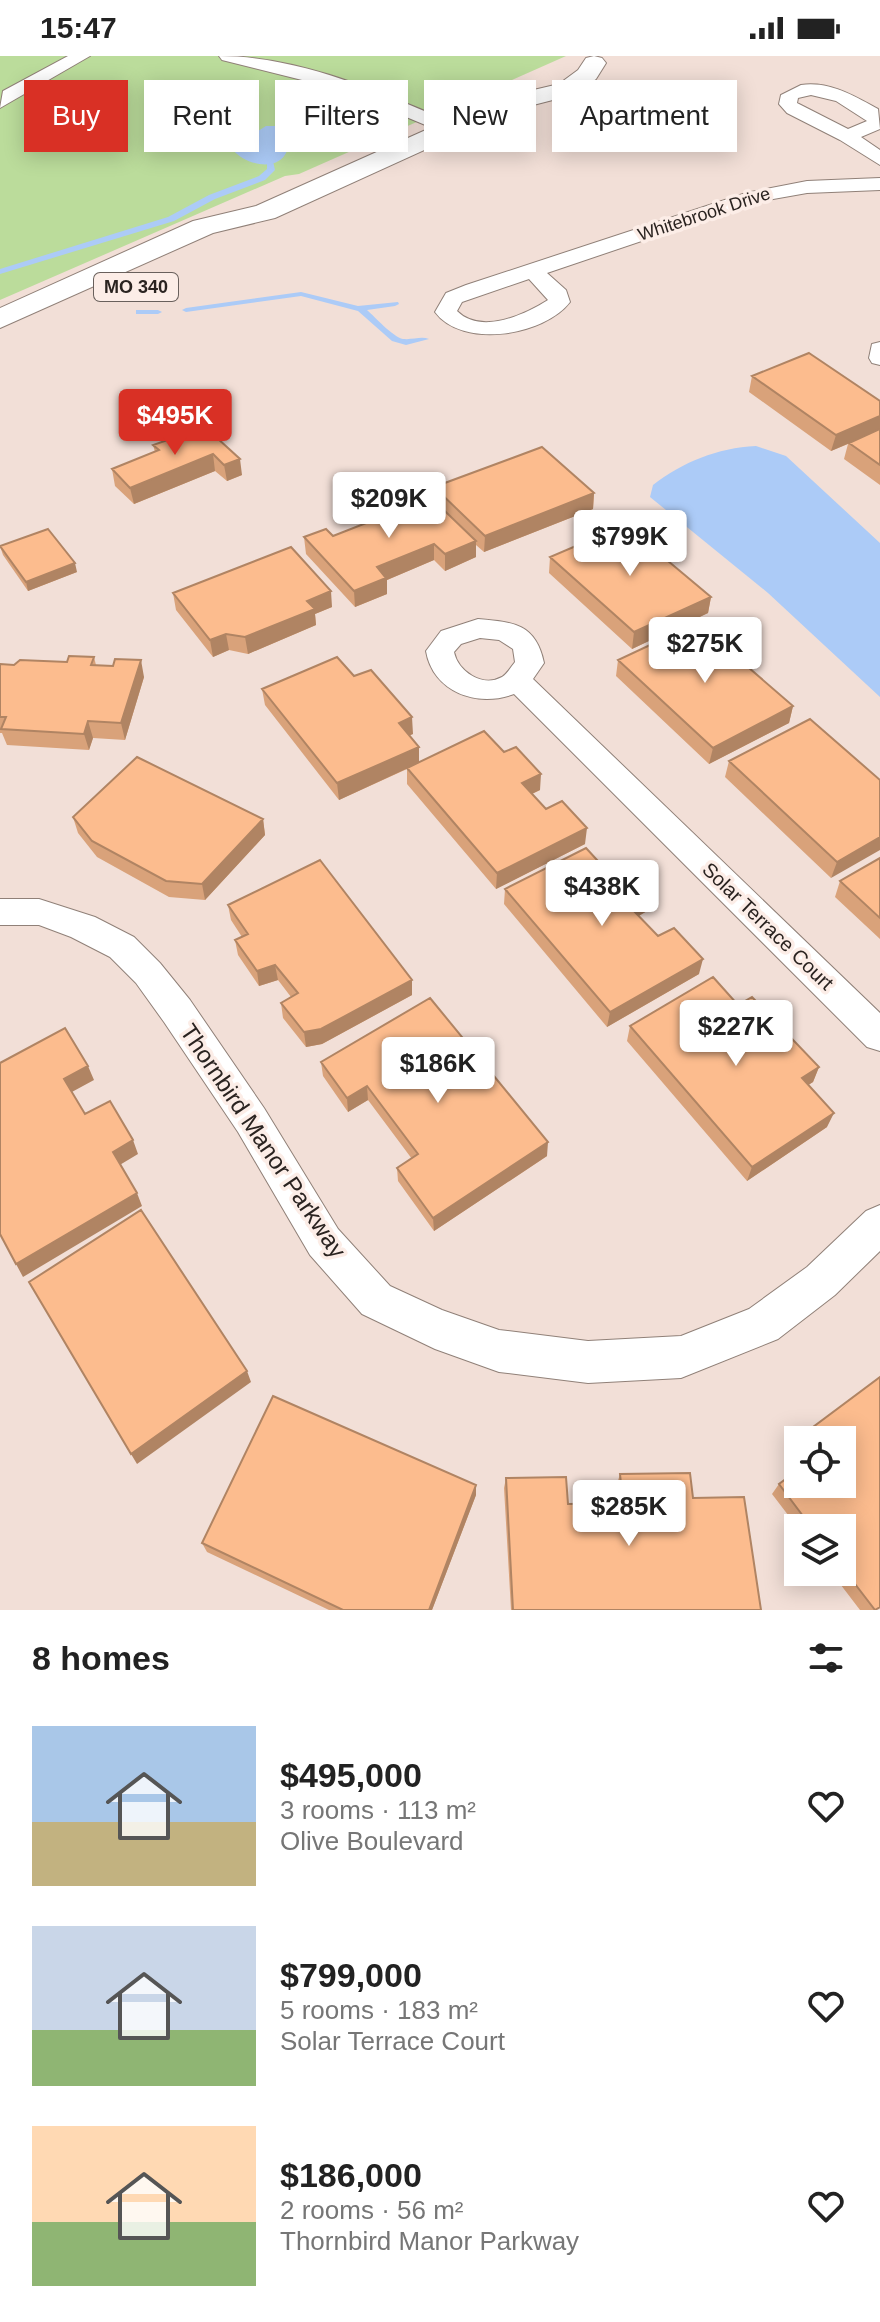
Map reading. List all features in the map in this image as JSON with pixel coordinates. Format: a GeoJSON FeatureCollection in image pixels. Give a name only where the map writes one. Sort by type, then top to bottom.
{"type":"FeatureCollection","features":[{"type":"Feature","properties":{"kind":"main road","name":"MO 340"},"geometry":{"type":"LineString","coordinates":[[536,100],[547,98],[587,79],[602,60]]}},
{"type":"Feature","properties":{"kind":"main road","name":"MO 340"},"geometry":{"type":"LineString","coordinates":[[0,319],[203,227],[265,212],[424,139]]}},
{"type":"Feature","properties":{"kind":"main road","name":"MO 340"},"geometry":{"type":"LineString","coordinates":[[41,331],[235,241],[265,212]]}},
{"type":"Feature","properties":{"kind":"street"},"geometry":{"type":"LineString","coordinates":[[0,103],[9,95],[81,56]]}},
{"type":"Feature","properties":{"kind":"street"},"geometry":{"type":"LineString","coordinates":[[228,56],[348,86],[424,118]]}},
{"type":"Feature","properties":{"kind":"street"},"geometry":{"type":"LineString","coordinates":[[847,136],[880,159]]}},
{"type":"Feature","properties":{"kind":"street","name":"Whitebrook Drive"},"geometry":{"type":"LineString","coordinates":[[532,270],[779,190],[837,184],[880,184]]}},
{"type":"Feature","properties":{"kind":"street"},"geometry":{"type":"LineString","coordinates":[[880,349],[880,358]]}},
{"type":"Feature","properties":{"kind":"street","name":"Solar Terrace Court"},"geometry":{"type":"LineString","coordinates":[[518,681],[880,1036]]}},
{"type":"Feature","properties":{"kind":"street","name":"Thornbird Manor Parkway"},"geometry":{"type":"LineString","coordinates":[[0,912],[39,912],[83,927],[122,947],[148,973],[177,1011],[251,1120],[324,1242],[376,1300],[435,1328],[499,1351],[588,1362],[681,1357],[763,1324],[821,1281],[880,1224]]}},
{"type":"Feature","properties":{"kind":"green space"},"geometry":{"type":"Polygon","coordinates":[[[0,56],[566,56],[512,80],[424,80],[424,119],[408,126],[408,80],[275,80],[275,152],[349,152],[299,174],[285,176],[0,300],[0,56]]]}},
{"type":"Feature","properties":{"kind":"water"},"geometry":{"type":"Polygon","coordinates":[[[266,126],[275,126],[275,152],[286,152],[283,158],[261,164],[235,152],[259,152],[259,131],[266,126]]]}},
{"type":"Feature","properties":{"kind":"water"},"geometry":{"type":"Polygon","coordinates":[[[756,446],[786,456],[880,543],[880,697],[768,593],[650,497],[653,485],[688,463],[714,453],[756,446]]]}},
{"type":"Feature","properties":{"kind":"building"},"geometry":{"type":"Polygon","coordinates":[[[809,353],[880,401],[880,416],[836,435],[752,376],[809,353]]]}},
{"type":"Feature","properties":{"kind":"building"},"geometry":{"type":"Polygon","coordinates":[[[205,427],[240,459],[224,465],[213,454],[130,488],[112,469],[159,450],[153,445],[205,427]]]}},
{"type":"Feature","properties":{"kind":"building"},"geometry":{"type":"Polygon","coordinates":[[[880,429],[880,465],[849,443],[880,429]]]}},
{"type":"Feature","properties":{"kind":"building"},"geometry":{"type":"Polygon","coordinates":[[[542,447],[594,493],[485,536],[434,487],[542,447]]]}},
{"type":"Feature","properties":{"kind":"building"},"geometry":{"type":"Polygon","coordinates":[[[423,490],[476,541],[445,554],[434,544],[377,567],[386,578],[354,591],[304,537],[326,529],[333,536],[407,507],[399,500],[423,490]]]}},
{"type":"Feature","properties":{"kind":"building"},"geometry":{"type":"Polygon","coordinates":[[[625,525],[711,597],[634,632],[550,557],[625,525]]]}},
{"type":"Feature","properties":{"kind":"building"},"geometry":{"type":"Polygon","coordinates":[[[48,529],[75,563],[26,582],[0,546],[48,529]]]}},
{"type":"Feature","properties":{"kind":"building"},"geometry":{"type":"Polygon","coordinates":[[[291,547],[331,591],[307,601],[315,609],[245,637],[226,634],[210,640],[173,593],[291,547]]]}},
{"type":"Feature","properties":{"kind":"building"},"geometry":{"type":"Polygon","coordinates":[[[697,623],[793,706],[713,748],[618,660],[697,623]]]}},
{"type":"Feature","properties":{"kind":"building"},"geometry":{"type":"Polygon","coordinates":[[[69,656],[94,657],[91,665],[113,666],[115,659],[141,660],[121,723],[88,721],[84,734],[1,729],[6,717],[0,717],[0,664],[14,665],[20,660],[67,662],[69,656]]]}},
{"type":"Feature","properties":{"kind":"building"},"geometry":{"type":"Polygon","coordinates":[[[337,657],[354,676],[371,670],[412,717],[399,723],[419,747],[337,783],[262,689],[337,657]]]}},
{"type":"Feature","properties":{"kind":"building"},"geometry":{"type":"Polygon","coordinates":[[[810,719],[880,780],[880,837],[837,862],[729,761],[810,719]]]}},
{"type":"Feature","properties":{"kind":"building"},"geometry":{"type":"Polygon","coordinates":[[[484,731],[504,752],[516,747],[541,774],[522,783],[546,809],[562,801],[587,828],[497,873],[407,768],[484,731]]]}},
{"type":"Feature","properties":{"kind":"building"},"geometry":{"type":"Polygon","coordinates":[[[137,757],[263,819],[202,884],[166,881],[92,841],[73,817],[137,757]]]}},
{"type":"Feature","properties":{"kind":"building"},"geometry":{"type":"Polygon","coordinates":[[[586,848],[608,872],[620,865],[650,896],[630,907],[658,936],[674,928],[703,959],[610,1012],[505,889],[586,848]]]}},
{"type":"Feature","properties":{"kind":"building"},"geometry":{"type":"Polygon","coordinates":[[[880,858],[880,918],[840,881],[880,858]]]}},
{"type":"Feature","properties":{"kind":"building"},"geometry":{"type":"Polygon","coordinates":[[[320,860],[412,980],[321,1029],[304,1032],[281,1003],[298,993],[275,965],[257,971],[235,940],[248,934],[228,905],[320,860]]]}},
{"type":"Feature","properties":{"kind":"building"},"geometry":{"type":"Polygon","coordinates":[[[713,977],[738,1005],[752,997],[819,1067],[802,1078],[834,1113],[752,1167],[630,1026],[713,977]]]}},
{"type":"Feature","properties":{"kind":"building"},"geometry":{"type":"Polygon","coordinates":[[[430,998],[548,1142],[433,1218],[397,1168],[418,1154],[367,1086],[347,1098],[321,1062],[430,998]]]}},
{"type":"Feature","properties":{"kind":"building"},"geometry":{"type":"Polygon","coordinates":[[[65,1028],[88,1066],[64,1079],[85,1114],[110,1101],[133,1140],[113,1152],[137,1193],[16,1264],[0,1234],[0,1063],[65,1028]]]}},
{"type":"Feature","properties":{"kind":"building"},"geometry":{"type":"Polygon","coordinates":[[[141,1210],[247,1371],[131,1454],[29,1282],[141,1210]]]}},
{"type":"Feature","properties":{"kind":"building"},"geometry":{"type":"Polygon","coordinates":[[[880,1377],[880,1607],[875,1610],[856,1585],[856,1514],[802,1514],[790,1498],[856,1498],[856,1426],[814,1426],[880,1377]]]}},
{"type":"Feature","properties":{"kind":"building"},"geometry":{"type":"Polygon","coordinates":[[[273,1396],[476,1485],[429,1610],[343,1610],[202,1543],[273,1396]]]}},
{"type":"Feature","properties":{"kind":"building"},"geometry":{"type":"Polygon","coordinates":[[[690,1473],[693,1498],[744,1497],[761,1610],[513,1610],[506,1478],[566,1477],[568,1504],[623,1503],[620,1474],[690,1473]]]}},
{"type":"Feature","properties":{"kind":"waterway"},"geometry":{"type":"LineString","coordinates":[[0,272],[171,219],[212,197],[262,178],[271,170],[270,163]]}},
{"type":"Feature","properties":{"kind":"waterway"},"geometry":{"type":"LineString","coordinates":[[186,310],[301,294],[361,309],[395,339],[406,342],[425,339]]}},
{"type":"Feature","properties":{"kind":"waterway"},"geometry":{"type":"LineString","coordinates":[[358,308],[395,304]]}},
{"type":"Feature","properties":{"kind":"waterway"},"geometry":{"type":"LineString","coordinates":[[139,312],[158,312]]}}]}
